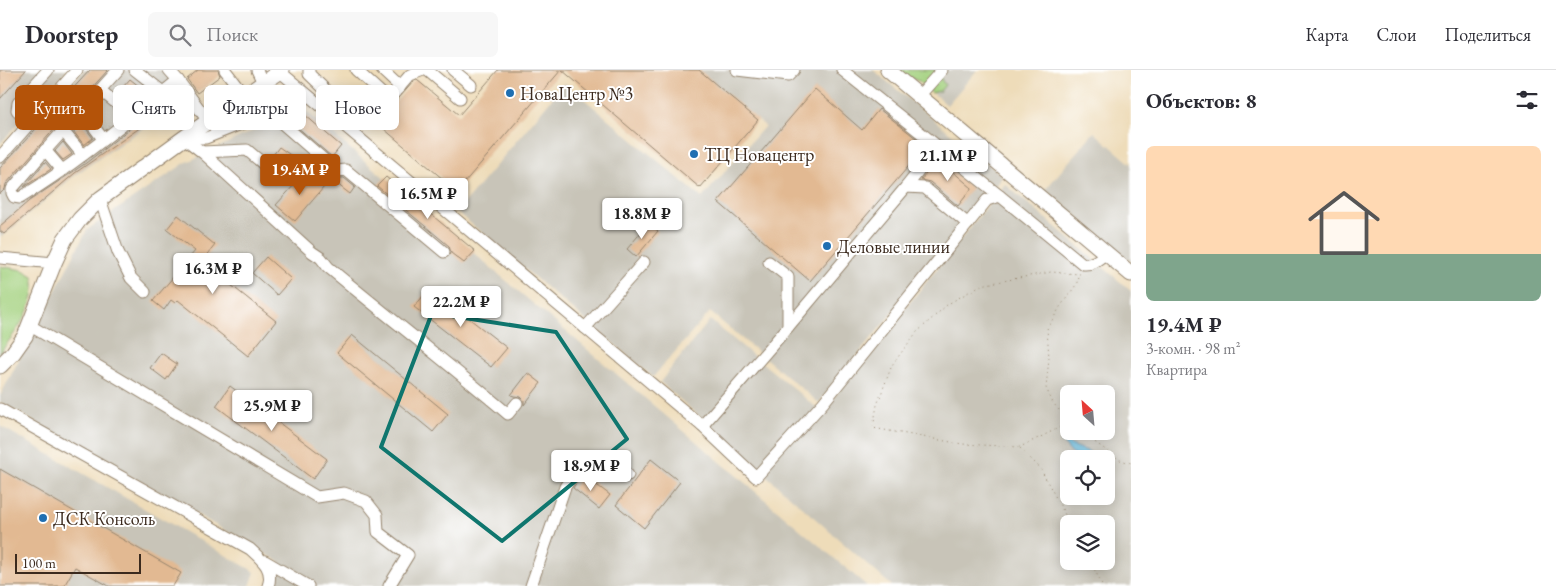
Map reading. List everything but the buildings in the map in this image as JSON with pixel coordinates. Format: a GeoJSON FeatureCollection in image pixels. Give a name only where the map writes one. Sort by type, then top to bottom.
{"type":"FeatureCollection","features":[{"type":"Feature","properties":{"kind":"main road"},"geometry":{"type":"LineString","coordinates":[[888,70],[1131,274]]}},
{"type":"Feature","properties":{"kind":"main road"},"geometry":{"type":"LineString","coordinates":[[260,76],[280,71]]}},
{"type":"Feature","properties":{"kind":"main road"},"geometry":{"type":"LineString","coordinates":[[0,366],[13,353],[25,336],[65,239],[80,219],[100,199],[204,124]]}},
{"type":"Feature","properties":{"kind":"lane"},"geometry":{"type":"LineString","coordinates":[[35,85],[48,70]]}},
{"type":"Feature","properties":{"kind":"lane"},"geometry":{"type":"LineString","coordinates":[[63,85],[77,70]]}},
{"type":"Feature","properties":{"kind":"lane"},"geometry":{"type":"LineString","coordinates":[[103,87],[118,70]]}},
{"type":"Feature","properties":{"kind":"lane"},"geometry":{"type":"LineString","coordinates":[[135,70],[154,85]]}},
{"type":"Feature","properties":{"kind":"lane"},"geometry":{"type":"LineString","coordinates":[[169,70],[204,116]]}},
{"type":"Feature","properties":{"kind":"lane"},"geometry":{"type":"LineString","coordinates":[[225,70],[237,85]]}},
{"type":"Feature","properties":{"kind":"lane"},"geometry":{"type":"LineString","coordinates":[[309,70],[309,74],[320,85]]}},
{"type":"Feature","properties":{"kind":"lane"},"geometry":{"type":"LineString","coordinates":[[356,70],[372,85]]}},
{"type":"Feature","properties":{"kind":"lane"},"geometry":{"type":"LineString","coordinates":[[382,70],[400,87],[408,73],[428,71],[460,98]]}},
{"type":"Feature","properties":{"kind":"lane"},"geometry":{"type":"LineString","coordinates":[[453,70],[471,85]]}},
{"type":"Feature","properties":{"kind":"lane"},"geometry":{"type":"LineString","coordinates":[[736,70],[788,76],[794,70]]}},
{"type":"Feature","properties":{"kind":"lane"},"geometry":{"type":"LineString","coordinates":[[842,70],[1000,196],[1082,269],[1106,253]]}},
{"type":"Feature","properties":{"kind":"lane"},"geometry":{"type":"LineString","coordinates":[[919,96],[942,70]]}},
{"type":"Feature","properties":{"kind":"lane"},"geometry":{"type":"LineString","coordinates":[[280,71],[295,85]]}},
{"type":"Feature","properties":{"kind":"lane"},"geometry":{"type":"LineString","coordinates":[[172,85],[178,80]]}},
{"type":"Feature","properties":{"kind":"lane"},"geometry":{"type":"LineString","coordinates":[[103,92],[113,101]]}},
{"type":"Feature","properties":{"kind":"lane"},"geometry":{"type":"LineString","coordinates":[[306,95],[316,103]]}},
{"type":"Feature","properties":{"kind":"lane"},"geometry":{"type":"LineString","coordinates":[[0,157],[23,130]]}},
{"type":"Feature","properties":{"kind":"lane"},"geometry":{"type":"LineString","coordinates":[[96,130],[103,139]]}},
{"type":"Feature","properties":{"kind":"lane"},"geometry":{"type":"LineString","coordinates":[[83,155],[63,131],[12,189],[14,197],[20,198],[42,185],[83,155],[114,130]]}},
{"type":"Feature","properties":{"kind":"lane"},"geometry":{"type":"LineString","coordinates":[[184,138],[206,138],[226,130]]}},
{"type":"Feature","properties":{"kind":"lane"},"geometry":{"type":"LineString","coordinates":[[290,130],[337,171],[346,170],[444,252]]}},
{"type":"Feature","properties":{"kind":"lane"},"geometry":{"type":"LineString","coordinates":[[349,130],[702,426],[756,477],[823,403],[987,200],[1000,196]]}},
{"type":"Feature","properties":{"kind":"lane"},"geometry":{"type":"LineString","coordinates":[[184,138],[321,258],[328,267],[405,331],[453,367],[508,414],[517,403]]}},
{"type":"Feature","properties":{"kind":"lane"},"geometry":{"type":"LineString","coordinates":[[702,426],[788,327],[938,147]]}},
{"type":"Feature","properties":{"kind":"lane"},"geometry":{"type":"LineString","coordinates":[[45,150],[62,170]]}},
{"type":"Feature","properties":{"kind":"lane"},"geometry":{"type":"LineString","coordinates":[[202,152],[247,150],[281,179]]}},
{"type":"Feature","properties":{"kind":"lane"},"geometry":{"type":"LineString","coordinates":[[28,170],[42,185]]}},
{"type":"Feature","properties":{"kind":"lane"},"geometry":{"type":"LineString","coordinates":[[906,187],[925,188],[968,224]]}},
{"type":"Feature","properties":{"kind":"lane"},"geometry":{"type":"LineString","coordinates":[[100,199],[118,252],[131,278],[145,292]]}},
{"type":"Feature","properties":{"kind":"lane"},"geometry":{"type":"LineString","coordinates":[[0,258],[54,263]]}},
{"type":"Feature","properties":{"kind":"lane"},"geometry":{"type":"LineString","coordinates":[[585,328],[644,262]]}},
{"type":"Feature","properties":{"kind":"lane"},"geometry":{"type":"LineString","coordinates":[[769,262],[788,277],[788,327]]}},
{"type":"Feature","properties":{"kind":"lane"},"geometry":{"type":"LineString","coordinates":[[29,325],[317,497],[344,494],[366,501],[377,515],[378,532],[408,555],[389,586]]}},
{"type":"Feature","properties":{"kind":"lane"},"geometry":{"type":"LineString","coordinates":[[0,409],[250,550],[265,562],[308,586]]}},
{"type":"Feature","properties":{"kind":"lane"},"geometry":{"type":"LineString","coordinates":[[531,586],[564,487],[576,470],[595,459],[615,464],[628,475]]}},
{"type":"Feature","properties":{"kind":"lane"},"geometry":{"type":"LineString","coordinates":[[265,562],[270,578],[268,586]]}},
{"type":"Feature","properties":{"kind":"path"},"geometry":{"type":"LineString","coordinates":[[1060,411],[1053,403],[1046,388],[1049,358],[1048,328],[1076,285],[1082,269],[1051,272],[981,285],[948,304],[916,333],[892,364],[877,405],[873,428],[962,444],[1020,447],[1060,427]]}},
{"type":"Feature","properties":{"kind":"path"},"geometry":{"type":"LineString","coordinates":[[1091,440],[1120,460],[1131,463]]}},
{"type":"Feature","properties":{"kind":"path"},"geometry":{"type":"LineString","coordinates":[[1020,447],[1040,468],[1065,515]]}},
{"type":"Feature","properties":{"kind":"path"},"geometry":{"type":"LineString","coordinates":[[1095,570],[1103,586]]}},
{"type":"Feature","properties":{"kind":"highlighted area"},"geometry":{"type":"Polygon","coordinates":[[[432,313],[556,332],[627,439],[502,541],[381,447],[432,313]]]}},
{"type":"Feature","properties":{"kind":"shaded area"},"geometry":{"type":"Polygon","coordinates":[[[0,70],[67,70],[53,85],[15,85],[15,127],[0,144],[0,70]]]}},
{"type":"Feature","properties":{"kind":"shaded area"},"geometry":{"type":"Polygon","coordinates":[[[84,70],[164,70],[168,72],[174,85],[113,85],[113,130],[140,130],[75,175],[2,237],[0,235],[0,163],[30,130],[103,130],[103,85],[70,85],[84,70]]]}},
{"type":"Feature","properties":{"kind":"shaded area"},"geometry":{"type":"Polygon","coordinates":[[[699,70],[807,70],[811,73],[814,70],[873,70],[1003,176],[819,403],[710,312],[653,377],[457,212],[565,83],[702,198],[765,126],[699,70]]]}},
{"type":"Feature","properties":{"kind":"shaded area"},"geometry":{"type":"Polygon","coordinates":[[[906,70],[977,70],[947,105],[906,70]]]}},
{"type":"Feature","properties":{"kind":"shaded area"},"geometry":{"type":"Polygon","coordinates":[[[306,111],[316,120],[316,130],[328,130],[867,586],[276,586],[280,562],[0,402],[0,396],[87,230],[185,163],[255,130],[306,130],[306,111]]]}},
{"type":"Feature","properties":{"kind":"shaded area"},"geometry":{"type":"Polygon","coordinates":[[[1094,132],[1131,164],[1131,262],[1045,190],[1094,132]]]}},
{"type":"Feature","properties":{"kind":"shaded area"},"geometry":{"type":"Polygon","coordinates":[[[1005,184],[1131,291],[1131,586],[892,586],[660,382],[710,320],[822,412],[1005,184]]]}},
{"type":"Feature","properties":{"kind":"shaded area"},"geometry":{"type":"Polygon","coordinates":[[[0,426],[255,572],[250,586],[0,586],[0,426]]]}},
{"type":"Feature","properties":{"kind":"green space"},"geometry":{"type":"Polygon","coordinates":[[[898,70],[940,70],[941,79],[945,85],[940,91],[932,93],[919,81],[907,77],[898,70]]]}},
{"type":"Feature","properties":{"kind":"green space"},"geometry":{"type":"Polygon","coordinates":[[[0,266],[23,270],[33,276],[34,286],[30,307],[25,317],[0,353],[0,266]]]}},
{"type":"Feature","properties":{"kind":"water"},"geometry":{"type":"Polygon","coordinates":[[[1061,441],[1085,450],[1069,450],[1061,441]]]}},
{"type":"Feature","properties":{"kind":"place","name":"НоваЦентр №3"},"geometry":{"type":"Point","coordinates":[510,93]}},
{"type":"Feature","properties":{"kind":"place","name":"ТЦ Новацентр"},"geometry":{"type":"Point","coordinates":[694,154]}},
{"type":"Feature","properties":{"kind":"place","name":"Деловые линии"},"geometry":{"type":"Point","coordinates":[827,246]}},
{"type":"Feature","properties":{"kind":"place","name":"ДСК Консоль"},"geometry":{"type":"Point","coordinates":[43,518]}}]}
